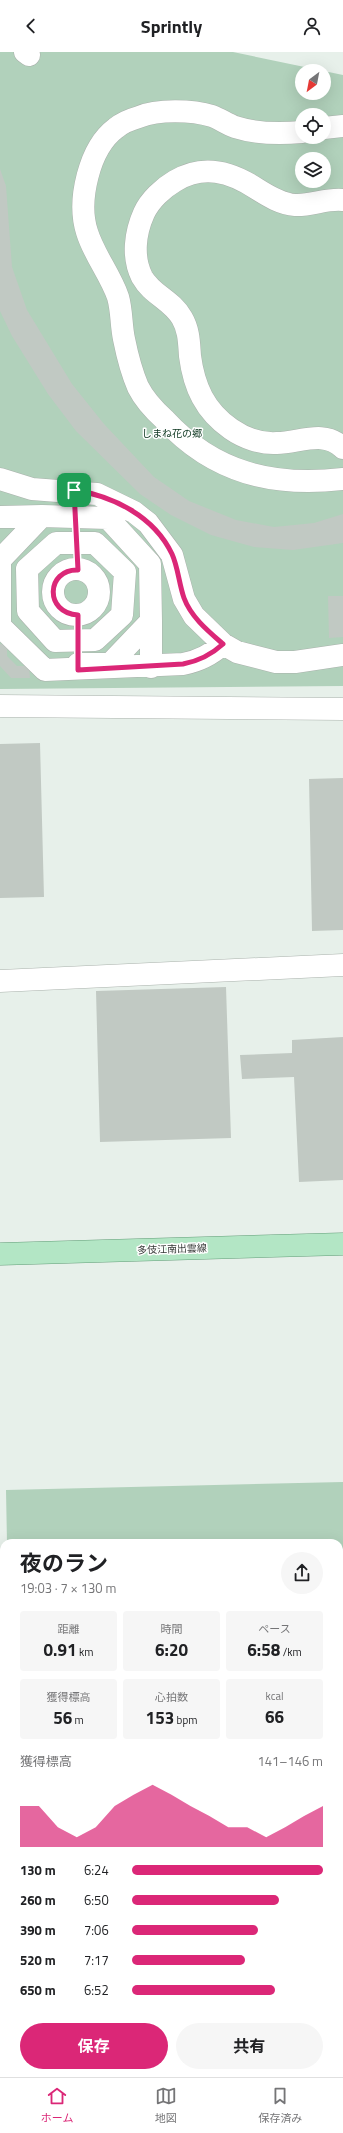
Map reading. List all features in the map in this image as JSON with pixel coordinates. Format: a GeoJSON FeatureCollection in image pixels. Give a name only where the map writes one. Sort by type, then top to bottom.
{"type":"FeatureCollection","features":[{"type":"Feature","properties":{"kind":"main road","name":"多伎江南出雲線"},"geometry":{"type":"LineString","coordinates":[[0,1254],[343,1244]]}},
{"type":"Feature","properties":{"kind":"street"},"geometry":{"type":"LineString","coordinates":[[295,133],[282,134],[258,132],[234,127],[212,116],[188,113],[157,111],[139,117],[116,128],[100,148],[93,160],[86,184],[82,210],[87,233],[118,297],[124,339],[138,387],[154,409],[176,433],[202,453],[219,463],[262,477],[319,481],[343,479]]}},
{"type":"Feature","properties":{"kind":"street"},"geometry":{"type":"LineString","coordinates":[[331,127],[343,126]]}},
{"type":"Feature","properties":{"kind":"street"},"geometry":{"type":"LineString","coordinates":[[343,200],[323,200],[296,205],[270,198],[237,177],[219,172],[204,171],[187,174],[170,184],[157,195],[146,209],[137,234],[136,248],[142,278],[161,298],[170,302],[184,322],[189,334],[192,371],[198,390],[206,406],[218,420],[245,438],[277,444],[305,438],[329,439],[343,448]]}},
{"type":"Feature","properties":{"kind":"street"},"geometry":{"type":"LineString","coordinates":[[0,479],[32,489],[74,490],[97,494],[134,512],[148,523],[172,555],[184,599],[194,616],[223,644],[237,652],[276,662],[296,662],[343,655]]}},
{"type":"Feature","properties":{"kind":"street"},"geometry":{"type":"LineString","coordinates":[[74,490],[78,667]]}},
{"type":"Feature","properties":{"kind":"street"},"geometry":{"type":"LineString","coordinates":[[0,560],[21,536],[42,516]]}},
{"type":"Feature","properties":{"kind":"street"},"geometry":{"type":"LineString","coordinates":[[0,517],[42,516],[108,518],[150,564],[151,667]]}},
{"type":"Feature","properties":{"kind":"street"},"geometry":{"type":"LineString","coordinates":[[21,646],[110,558],[148,523]]}},
{"type":"Feature","properties":{"kind":"street"},"geometry":{"type":"LineString","coordinates":[[21,536],[128,645]]}},
{"type":"Feature","properties":{"kind":"street"},"geometry":{"type":"LineString","coordinates":[[56,543],[95,543],[110,558],[124,572],[122,615],[95,640],[55,641],[28,611],[27,569],[56,543]]}},
{"type":"Feature","properties":{"kind":"street"},"geometry":{"type":"LineString","coordinates":[[0,554],[0,625],[45,670],[110,664],[151,621]]}},
{"type":"Feature","properties":{"kind":"street"},"geometry":{"type":"LineString","coordinates":[[1,595],[181,587]]}},
{"type":"Feature","properties":{"kind":"street"},"geometry":{"type":"LineString","coordinates":[[78,667],[151,667],[196,662],[215,652],[223,644]]}},
{"type":"Feature","properties":{"kind":"street"},"geometry":{"type":"LineString","coordinates":[[0,706],[343,709]]}},
{"type":"Feature","properties":{"kind":"street"},"geometry":{"type":"LineString","coordinates":[[0,981],[343,965]]}},
{"type":"Feature","properties":{"kind":"green space","name":"しまね花の郷"},"geometry":{"type":"Polygon","coordinates":[[[0,52],[233,52],[295,65],[295,100],[331,100],[331,72],[343,75],[343,686],[0,689],[0,52]]]}},
{"type":"Feature","properties":{"kind":"green space"},"geometry":{"type":"Polygon","coordinates":[[[343,1482],[343,1539],[7,1539],[6,1490],[343,1482]]]}},
{"type":"Feature","properties":{"kind":"building"},"geometry":{"type":"Polygon","coordinates":[[[0,169],[6,186],[12,267],[27,310],[72,384],[104,424],[154,477],[189,501],[236,520],[274,527],[314,523],[343,514],[343,543],[293,550],[254,547],[211,535],[171,515],[140,494],[76,431],[48,394],[12,336],[0,311],[0,169]]]}},
{"type":"Feature","properties":{"kind":"building"},"geometry":{"type":"Polygon","coordinates":[[[328,596],[343,596],[343,637],[329,638],[328,596]]]}},
{"type":"Feature","properties":{"kind":"building"},"geometry":{"type":"Polygon","coordinates":[[[0,644],[7,645],[7,656],[17,666],[29,666],[30,678],[11,678],[0,666],[0,644]]]}},
{"type":"Feature","properties":{"kind":"building"},"geometry":{"type":"Polygon","coordinates":[[[40,743],[44,897],[0,898],[0,744],[40,743]]]}},
{"type":"Feature","properties":{"kind":"building"},"geometry":{"type":"Polygon","coordinates":[[[343,778],[343,930],[312,931],[309,779],[343,778]]]}},
{"type":"Feature","properties":{"kind":"building"},"geometry":{"type":"Polygon","coordinates":[[[226,987],[231,1138],[100,1142],[96,991],[226,987]]]}},
{"type":"Feature","properties":{"kind":"building"},"geometry":{"type":"Polygon","coordinates":[[[343,1037],[343,1180],[299,1182],[294,1077],[242,1079],[240,1055],[292,1053],[292,1040],[343,1037]]]}},
{"type":"Feature","properties":{"kind":"route"},"geometry":{"type":"LineString","coordinates":[[74,490],[97,494],[116,502],[134,512],[148,523],[172,555],[184,599],[194,616],[223,644],[215,652],[196,662],[183,664],[78,670],[78,615],[68,614],[59,608],[53,593],[56,581],[60,576],[70,570],[78,570],[74,490]]}}]}
